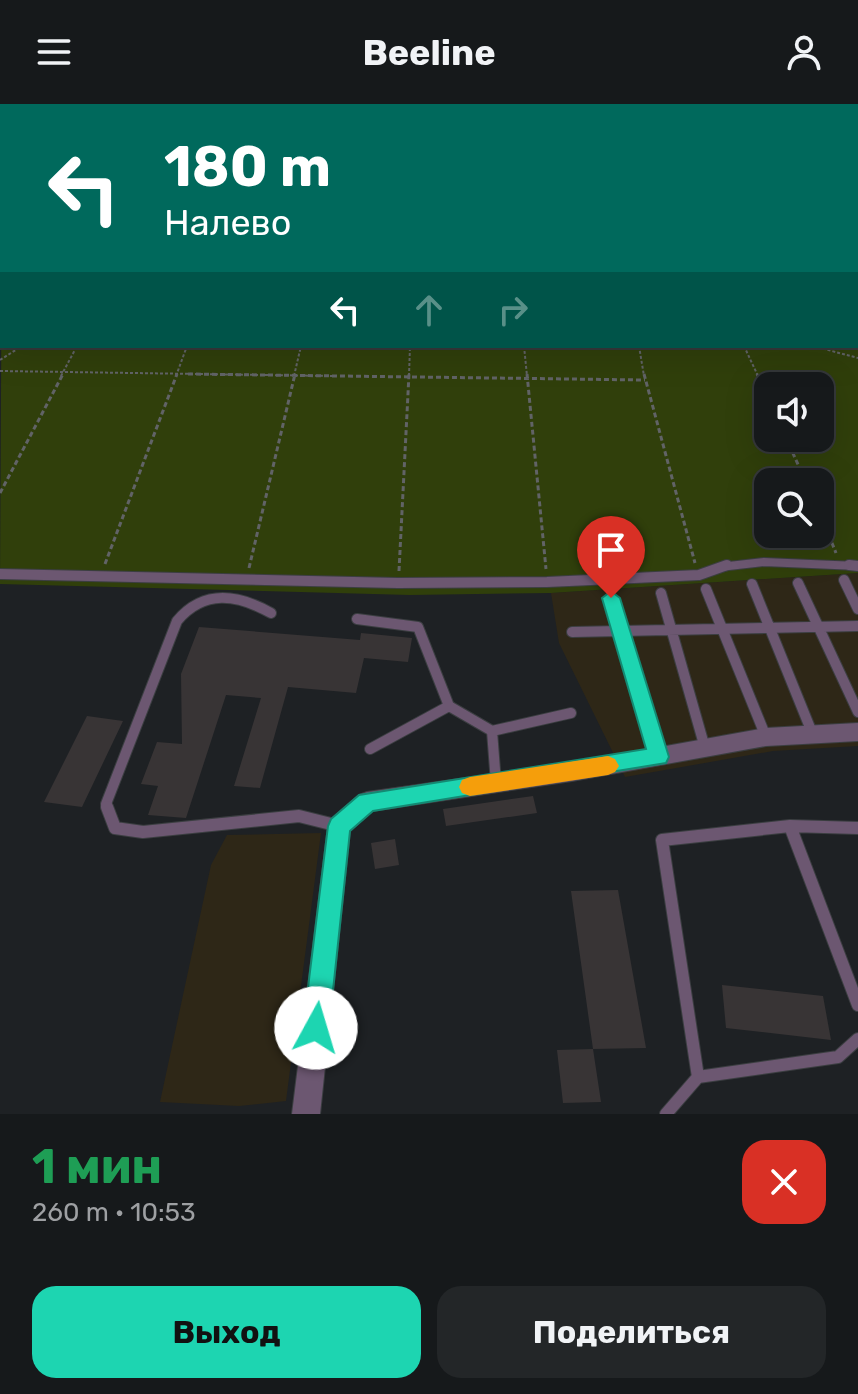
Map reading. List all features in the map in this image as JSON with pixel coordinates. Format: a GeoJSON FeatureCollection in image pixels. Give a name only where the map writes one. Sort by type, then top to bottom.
{"type":"FeatureCollection","features":[{"type":"Feature","properties":{"kind":"street"},"geometry":{"type":"LineString","coordinates":[[306,1114],[339,826],[367,802],[766,737],[858,732]]}},
{"type":"Feature","properties":{"kind":"lane"},"geometry":{"type":"LineString","coordinates":[[0,574],[398,583],[547,582],[699,575],[725,565],[835,563],[858,566]]}},
{"type":"Feature","properties":{"kind":"lane"},"geometry":{"type":"LineString","coordinates":[[844,580],[858,609]]}},
{"type":"Feature","properties":{"kind":"lane"},"geometry":{"type":"LineString","coordinates":[[798,583],[858,712]]}},
{"type":"Feature","properties":{"kind":"lane"},"geometry":{"type":"LineString","coordinates":[[752,584],[813,735]]}},
{"type":"Feature","properties":{"kind":"lane"},"geometry":{"type":"LineString","coordinates":[[706,589],[766,737]]}},
{"type":"Feature","properties":{"kind":"lane"},"geometry":{"type":"LineString","coordinates":[[661,593],[705,748]]}},
{"type":"Feature","properties":{"kind":"lane"},"geometry":{"type":"LineString","coordinates":[[271,613],[248,599],[209,597],[188,605],[177,621],[106,804],[115,828],[143,832],[299,816],[339,826]]}},
{"type":"Feature","properties":{"kind":"lane"},"geometry":{"type":"LineString","coordinates":[[611,598],[658,757]]}},
{"type":"Feature","properties":{"kind":"lane"},"geometry":{"type":"LineString","coordinates":[[357,619],[418,627],[449,706],[492,731],[571,713]]}},
{"type":"Feature","properties":{"kind":"lane"},"geometry":{"type":"LineString","coordinates":[[572,632],[858,626]]}},
{"type":"Feature","properties":{"kind":"lane"},"geometry":{"type":"LineString","coordinates":[[370,749],[449,706]]}},
{"type":"Feature","properties":{"kind":"lane"},"geometry":{"type":"LineString","coordinates":[[492,731],[496,783]]}},
{"type":"Feature","properties":{"kind":"lane"},"geometry":{"type":"LineString","coordinates":[[790,826],[858,1005]]}},
{"type":"Feature","properties":{"kind":"lane"},"geometry":{"type":"LineString","coordinates":[[698,1077],[662,840],[790,826],[858,828]]}},
{"type":"Feature","properties":{"kind":"lane"},"geometry":{"type":"LineString","coordinates":[[666,1114],[698,1077],[838,1057],[858,1039]]}},
{"type":"Feature","properties":{"kind":"path"},"geometry":{"type":"LineString","coordinates":[[0,360],[19,348]]}},
{"type":"Feature","properties":{"kind":"path"},"geometry":{"type":"LineString","coordinates":[[0,493],[76,348]]}},
{"type":"Feature","properties":{"kind":"path"},"geometry":{"type":"LineString","coordinates":[[101,575],[186,348]]}},
{"type":"Feature","properties":{"kind":"path"},"geometry":{"type":"LineString","coordinates":[[246,580],[301,348]]}},
{"type":"Feature","properties":{"kind":"path"},"geometry":{"type":"LineString","coordinates":[[398,583],[410,348]]}},
{"type":"Feature","properties":{"kind":"path"},"geometry":{"type":"LineString","coordinates":[[524,348],[547,582]]}},
{"type":"Feature","properties":{"kind":"path"},"geometry":{"type":"LineString","coordinates":[[639,348],[645,380],[699,575]]}},
{"type":"Feature","properties":{"kind":"path"},"geometry":{"type":"LineString","coordinates":[[745,348],[756,372]]}},
{"type":"Feature","properties":{"kind":"path"},"geometry":{"type":"LineString","coordinates":[[826,348],[858,358]]}},
{"type":"Feature","properties":{"kind":"path"},"geometry":{"type":"LineString","coordinates":[[0,371],[645,380]]}},
{"type":"Feature","properties":{"kind":"path"},"geometry":{"type":"LineString","coordinates":[[834,543],[835,563]]}},
{"type":"Feature","properties":{"kind":"shaded area"},"geometry":{"type":"Polygon","coordinates":[[[858,573],[858,746],[773,751],[625,777],[559,643],[551,593],[858,573]]]}},
{"type":"Feature","properties":{"kind":"shaded area"},"geometry":{"type":"Polygon","coordinates":[[[321,833],[286,1101],[239,1106],[160,1102],[211,865],[227,835],[321,833]]]}},
{"type":"Feature","properties":{"kind":"green space"},"geometry":{"type":"Polygon","coordinates":[[[1,348],[858,348],[858,573],[551,593],[410,595],[0,584],[1,348]]]}},
{"type":"Feature","properties":{"kind":"building"},"geometry":{"type":"Polygon","coordinates":[[[199,627],[360,640],[361,633],[412,638],[408,662],[364,658],[356,693],[288,687],[260,788],[234,786],[261,698],[226,695],[186,818],[148,815],[158,786],[141,784],[157,742],[182,744],[181,674],[199,627]]]}},
{"type":"Feature","properties":{"kind":"building"},"geometry":{"type":"Polygon","coordinates":[[[87,716],[123,721],[82,807],[44,802],[87,716]]]}},
{"type":"Feature","properties":{"kind":"building"},"geometry":{"type":"Polygon","coordinates":[[[533,796],[537,813],[446,826],[443,809],[533,796]]]}},
{"type":"Feature","properties":{"kind":"building"},"geometry":{"type":"Polygon","coordinates":[[[395,839],[399,865],[375,869],[371,843],[395,839]]]}},
{"type":"Feature","properties":{"kind":"building"},"geometry":{"type":"Polygon","coordinates":[[[618,890],[646,1048],[593,1049],[571,891],[618,890]]]}},
{"type":"Feature","properties":{"kind":"building"},"geometry":{"type":"Polygon","coordinates":[[[722,985],[823,996],[831,1040],[726,1028],[722,985]]]}},
{"type":"Feature","properties":{"kind":"building"},"geometry":{"type":"Polygon","coordinates":[[[593,1049],[601,1102],[563,1103],[557,1050],[593,1049]]]}},
{"type":"Feature","properties":{"kind":"slow traffic"},"geometry":{"type":"LineString","coordinates":[[470,787],[608,766]]}},
{"type":"Feature","properties":{"kind":"route"},"geometry":{"type":"LineString","coordinates":[[316,1028],[339,826],[367,802],[658,757],[611,598]]}}]}
